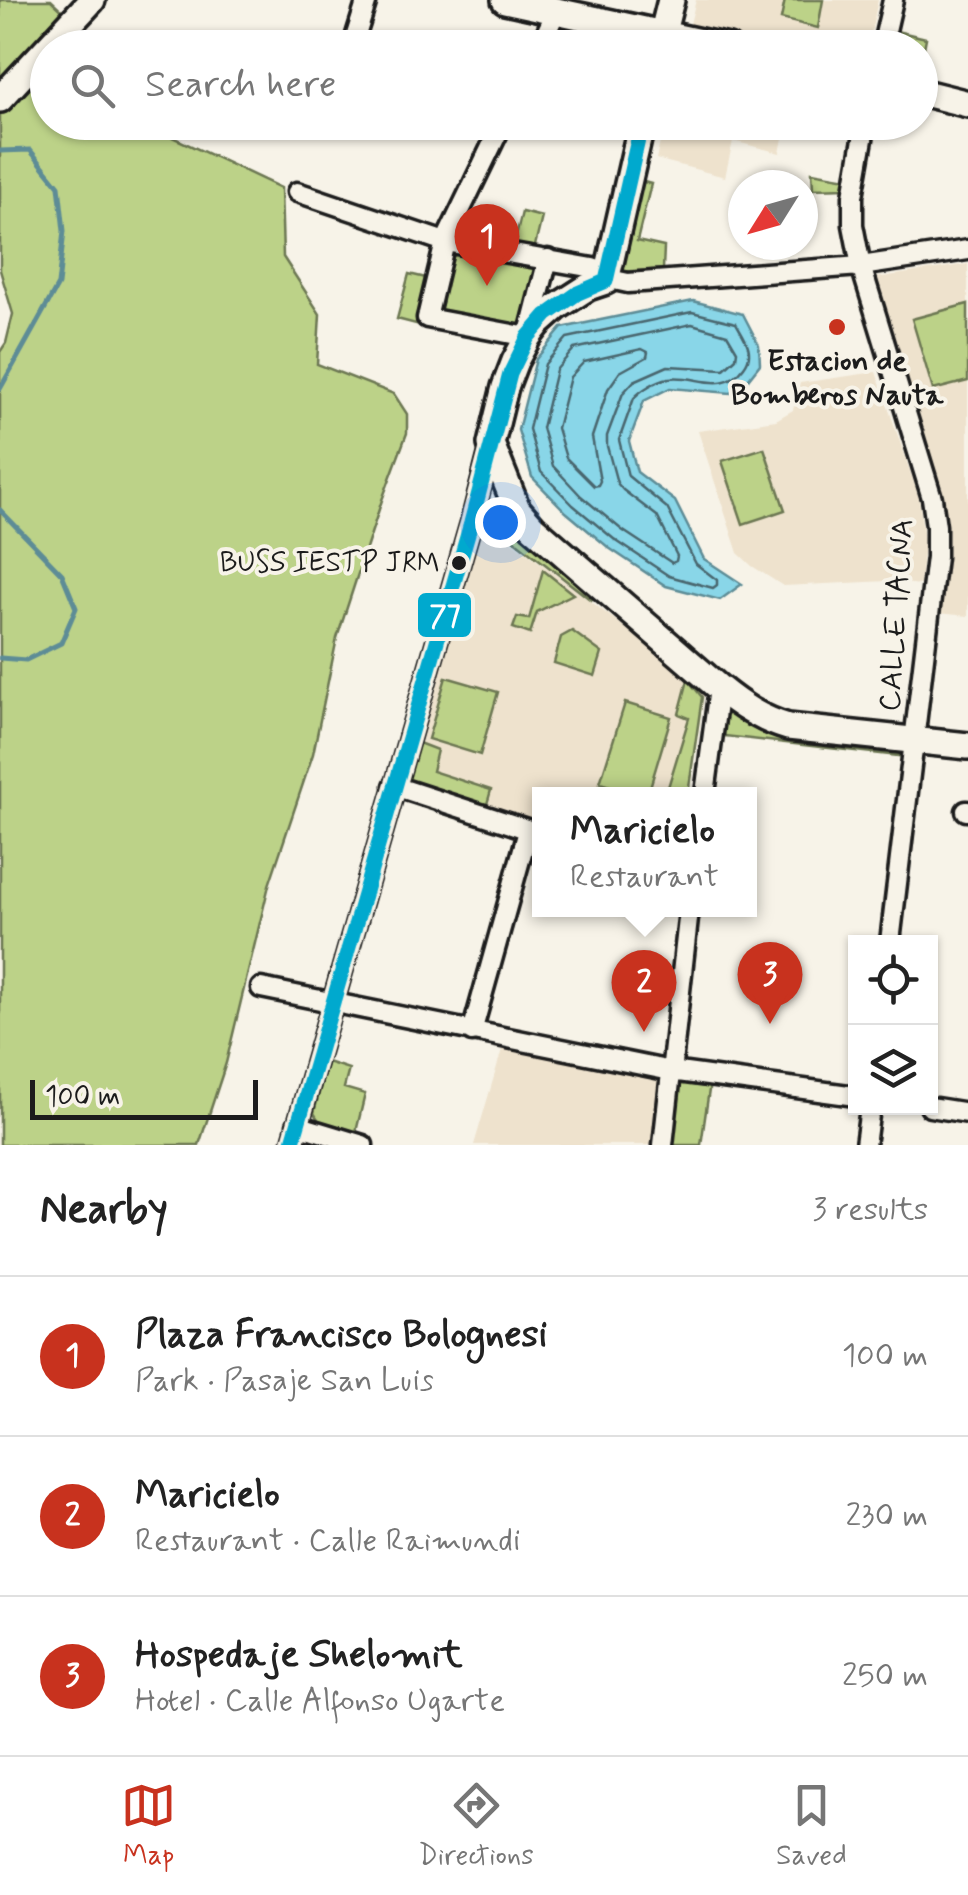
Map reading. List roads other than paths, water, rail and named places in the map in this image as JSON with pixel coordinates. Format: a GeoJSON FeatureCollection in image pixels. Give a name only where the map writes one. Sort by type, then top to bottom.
{"type":"FeatureCollection","features":[{"type":"Feature","properties":{"kind":"street"},"geometry":{"type":"LineString","coordinates":[[64,30],[92,0]]}},
{"type":"Feature","properties":{"kind":"street"},"geometry":{"type":"LineString","coordinates":[[358,30],[367,0]]}},
{"type":"Feature","properties":{"kind":"street"},"geometry":{"type":"LineString","coordinates":[[505,0],[624,30]]}},
{"type":"Feature","properties":{"kind":"street"},"geometry":{"type":"LineString","coordinates":[[663,30],[670,0]]}},
{"type":"Feature","properties":{"kind":"street"},"geometry":{"type":"LineString","coordinates":[[886,30],[893,0]]}},
{"type":"Feature","properties":{"kind":"street"},"geometry":{"type":"LineString","coordinates":[[548,30],[556,12]]}},
{"type":"Feature","properties":{"kind":"street"},"geometry":{"type":"LineString","coordinates":[[0,98],[30,66]]}},
{"type":"Feature","properties":{"kind":"street"},"geometry":{"type":"LineString","coordinates":[[938,96],[968,104]]}},
{"type":"Feature","properties":{"kind":"street"},"geometry":{"type":"LineString","coordinates":[[494,140],[445,242],[428,318],[528,337]]}},
{"type":"Feature","properties":{"kind":"street"},"geometry":{"type":"LineString","coordinates":[[292,1145],[471,523],[506,386],[515,360],[538,324],[557,307],[606,280],[638,140]]}},
{"type":"Feature","properties":{"kind":"street","name":"CALLE TACNA"},"geometry":{"type":"LineString","coordinates":[[863,140],[853,196],[861,266],[921,456],[936,526],[936,556],[891,935]]}},
{"type":"Feature","properties":{"kind":"street"},"geometry":{"type":"LineString","coordinates":[[297,192],[445,242],[593,268],[607,277],[628,282],[861,266],[968,250]]}},
{"type":"Feature","properties":{"kind":"street"},"geometry":{"type":"LineString","coordinates":[[528,337],[548,259]]}},
{"type":"Feature","properties":{"kind":"street"},"geometry":{"type":"LineString","coordinates":[[491,444],[516,509],[552,545],[740,706],[765,720],[788,726],[968,746]]}},
{"type":"Feature","properties":{"kind":"street"},"geometry":{"type":"LineString","coordinates":[[471,523],[516,509]]}},
{"type":"Feature","properties":{"kind":"street"},"geometry":{"type":"LineString","coordinates":[[706,787],[719,688]]}},
{"type":"Feature","properties":{"kind":"street"},"geometry":{"type":"LineString","coordinates":[[394,786],[532,831]]}},
{"type":"Feature","properties":{"kind":"street"},"geometry":{"type":"LineString","coordinates":[[472,1032],[532,838]]}},
{"type":"Feature","properties":{"kind":"street"},"geometry":{"type":"LineString","coordinates":[[663,1145],[689,917]]}},
{"type":"Feature","properties":{"kind":"street"},"geometry":{"type":"LineString","coordinates":[[261,988],[671,1071],[848,1095]]}},
{"type":"Feature","properties":{"kind":"street"},"geometry":{"type":"LineString","coordinates":[[938,1108],[968,1113]]}},
{"type":"Feature","properties":{"kind":"street"},"geometry":{"type":"LineString","coordinates":[[865,1145],[869,1115]]}},
{"type":"Feature","properties":{"kind":"street"},"geometry":{"type":"LineString","coordinates":[[297,1126],[364,1145]]}},
{"type":"Feature","properties":{"kind":"water"},"geometry":{"type":"Polygon","coordinates":[[[693,301],[743,314],[759,345],[760,364],[731,393],[670,388],[644,401],[629,441],[637,472],[675,501],[704,559],[742,584],[720,600],[666,586],[609,548],[566,512],[532,477],[518,430],[536,359],[562,328],[693,301]]]}},
{"type":"Feature","properties":{"kind":"waterway"},"geometry":{"type":"LineString","coordinates":[[0,151],[30,150],[59,186],[64,231],[58,285],[0,389]]}},
{"type":"Feature","properties":{"kind":"waterway"},"geometry":{"type":"LineString","coordinates":[[0,510],[62,574],[76,608],[61,643],[26,660],[0,658]]}},
{"type":"Feature","properties":{"kind":"place","name":"Plaza Francisco Bolognesi"},"geometry":{"type":"Point","coordinates":[487,286]}},
{"type":"Feature","properties":{"kind":"place","name":"Estacion de Bomberos Nauta"},"geometry":{"type":"Point","coordinates":[837,327]}},
{"type":"Feature","properties":{"kind":"place","name":"BUSS IESTP JRM"},"geometry":{"type":"Point","coordinates":[459,563]}},
{"type":"Feature","properties":{"kind":"place","name":"Hospedaje Shelomit"},"geometry":{"type":"Point","coordinates":[770,1024]}},
{"type":"Feature","properties":{"kind":"place","name":"Maricielo"},"geometry":{"type":"Point","coordinates":[644,1032]}}]}
